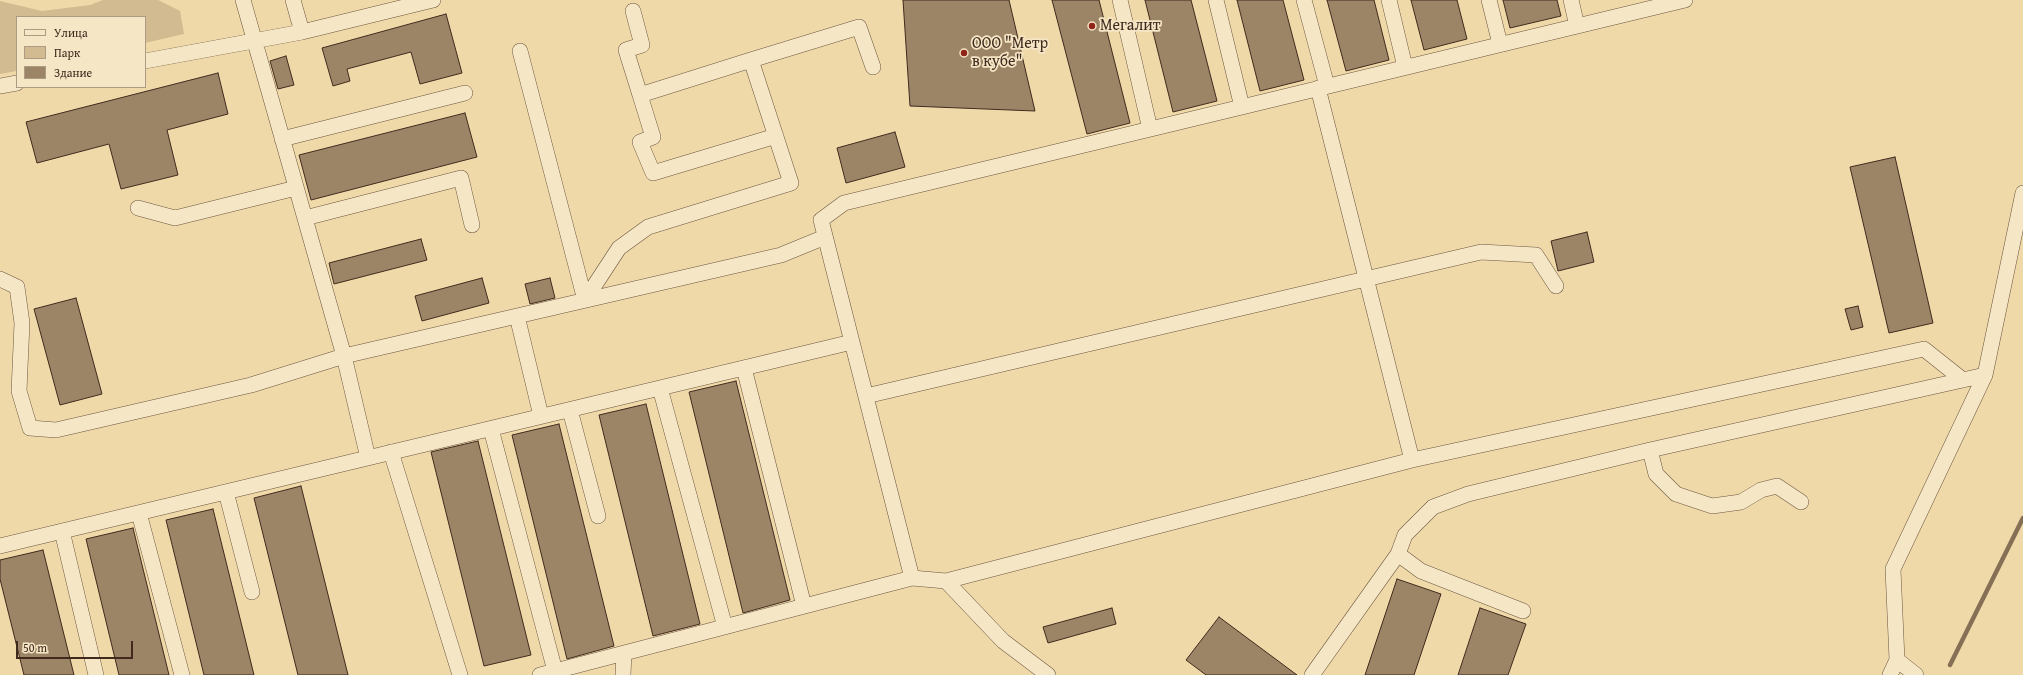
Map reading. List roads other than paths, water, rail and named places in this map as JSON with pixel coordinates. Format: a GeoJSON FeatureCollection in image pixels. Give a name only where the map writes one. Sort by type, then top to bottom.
{"type":"FeatureCollection","features":[{"type":"Feature","properties":{"kind":"street"},"geometry":{"type":"LineString","coordinates":[[243,0],[344,356],[368,458]]}},
{"type":"Feature","properties":{"kind":"street"},"geometry":{"type":"LineString","coordinates":[[293,0],[302,32]]}},
{"type":"Feature","properties":{"kind":"street"},"geometry":{"type":"LineString","coordinates":[[146,61],[302,32],[433,0]]}},
{"type":"Feature","properties":{"kind":"street"},"geometry":{"type":"LineString","coordinates":[[1120,0],[1150,129]]}},
{"type":"Feature","properties":{"kind":"street"},"geometry":{"type":"LineString","coordinates":[[1216,0],[1242,107]]}},
{"type":"Feature","properties":{"kind":"street"},"geometry":{"type":"LineString","coordinates":[[1304,0],[1366,279],[1412,460]]}},
{"type":"Feature","properties":{"kind":"street"},"geometry":{"type":"LineString","coordinates":[[1389,0],[1406,67]]}},
{"type":"Feature","properties":{"kind":"street"},"geometry":{"type":"LineString","coordinates":[[1488,0],[1500,44]]}},
{"type":"Feature","properties":{"kind":"street"},"geometry":{"type":"LineString","coordinates":[[1571,0],[1577,26]]}},
{"type":"Feature","properties":{"kind":"street"},"geometry":{"type":"LineString","coordinates":[[912,578],[821,220],[844,203],[1676,1]]}},
{"type":"Feature","properties":{"kind":"street"},"geometry":{"type":"LineString","coordinates":[[633,11],[642,45],[626,50],[653,137],[640,142],[653,173],[776,136]]}},
{"type":"Feature","properties":{"kind":"street"},"geometry":{"type":"LineString","coordinates":[[640,95],[859,27],[873,67]]}},
{"type":"Feature","properties":{"kind":"street"},"geometry":{"type":"LineString","coordinates":[[520,52],[585,300]]}},
{"type":"Feature","properties":{"kind":"street"},"geometry":{"type":"LineString","coordinates":[[585,300],[619,248],[648,227],[791,183],[751,60]]}},
{"type":"Feature","properties":{"kind":"street"},"geometry":{"type":"LineString","coordinates":[[0,86],[16,83]]}},
{"type":"Feature","properties":{"kind":"street"},"geometry":{"type":"LineString","coordinates":[[282,139],[465,93]]}},
{"type":"Feature","properties":{"kind":"street"},"geometry":{"type":"LineString","coordinates":[[305,218],[461,178],[472,225]]}},
{"type":"Feature","properties":{"kind":"street"},"geometry":{"type":"LineString","coordinates":[[138,208],[175,218],[296,188]]}},
{"type":"Feature","properties":{"kind":"street"},"geometry":{"type":"LineString","coordinates":[[1890,675],[1897,660],[1893,569],[1985,375],[2023,193]]}},
{"type":"Feature","properties":{"kind":"street"},"geometry":{"type":"LineString","coordinates":[[0,279],[17,287],[22,323],[20,391],[30,428],[56,430],[251,385],[344,356],[780,255],[825,237]]}},
{"type":"Feature","properties":{"kind":"street"},"geometry":{"type":"LineString","coordinates":[[866,396],[1482,252],[1536,255],[1556,286]]}},
{"type":"Feature","properties":{"kind":"street"},"geometry":{"type":"LineString","coordinates":[[517,316],[541,416]]}},
{"type":"Feature","properties":{"kind":"street"},"geometry":{"type":"LineString","coordinates":[[0,546],[852,342]]}},
{"type":"Feature","properties":{"kind":"street"},"geometry":{"type":"LineString","coordinates":[[491,429],[547,673],[912,578],[946,581],[1412,460],[1924,349],[1963,380]]}},
{"type":"Feature","properties":{"kind":"street"},"geometry":{"type":"LineString","coordinates":[[744,368],[804,606]]}},
{"type":"Feature","properties":{"kind":"street"},"geometry":{"type":"LineString","coordinates":[[1312,675],[1398,554],[1405,535],[1433,507],[1468,494],[1650,450],[1985,375]]}},
{"type":"Feature","properties":{"kind":"street"},"geometry":{"type":"LineString","coordinates":[[660,388],[725,627]]}},
{"type":"Feature","properties":{"kind":"street"},"geometry":{"type":"LineString","coordinates":[[570,410],[598,516]]}},
{"type":"Feature","properties":{"kind":"street"},"geometry":{"type":"LineString","coordinates":[[1650,450],[1656,474],[1676,494],[1712,506],[1741,502],[1761,490],[1777,486],[1801,502]]}},
{"type":"Feature","properties":{"kind":"street"},"geometry":{"type":"LineString","coordinates":[[391,452],[460,675]]}},
{"type":"Feature","properties":{"kind":"street"},"geometry":{"type":"LineString","coordinates":[[226,492],[252,592]]}},
{"type":"Feature","properties":{"kind":"street"},"geometry":{"type":"LineString","coordinates":[[139,512],[182,675]]}},
{"type":"Feature","properties":{"kind":"street"},"geometry":{"type":"LineString","coordinates":[[62,531],[96,675]]}},
{"type":"Feature","properties":{"kind":"street"},"geometry":{"type":"LineString","coordinates":[[1398,554],[1420,571],[1523,611]]}},
{"type":"Feature","properties":{"kind":"street"},"geometry":{"type":"LineString","coordinates":[[946,581],[1003,641],[1048,675]]}},
{"type":"Feature","properties":{"kind":"street"},"geometry":{"type":"LineString","coordinates":[[623,675],[624,653]]}},
{"type":"Feature","properties":{"kind":"street"},"geometry":{"type":"LineString","coordinates":[[1897,660],[1916,675]]}},
{"type":"Feature","properties":{"kind":"waterway"},"geometry":{"type":"LineString","coordinates":[[1950,665],[2023,518]]}},
{"type":"Feature","properties":{"kind":"place","name":"Мегалит"},"geometry":{"type":"Point","coordinates":[1092,26]}},
{"type":"Feature","properties":{"kind":"place","name":"ООО \"Метр в кубе\""},"geometry":{"type":"Point","coordinates":[964,53]}}]}
